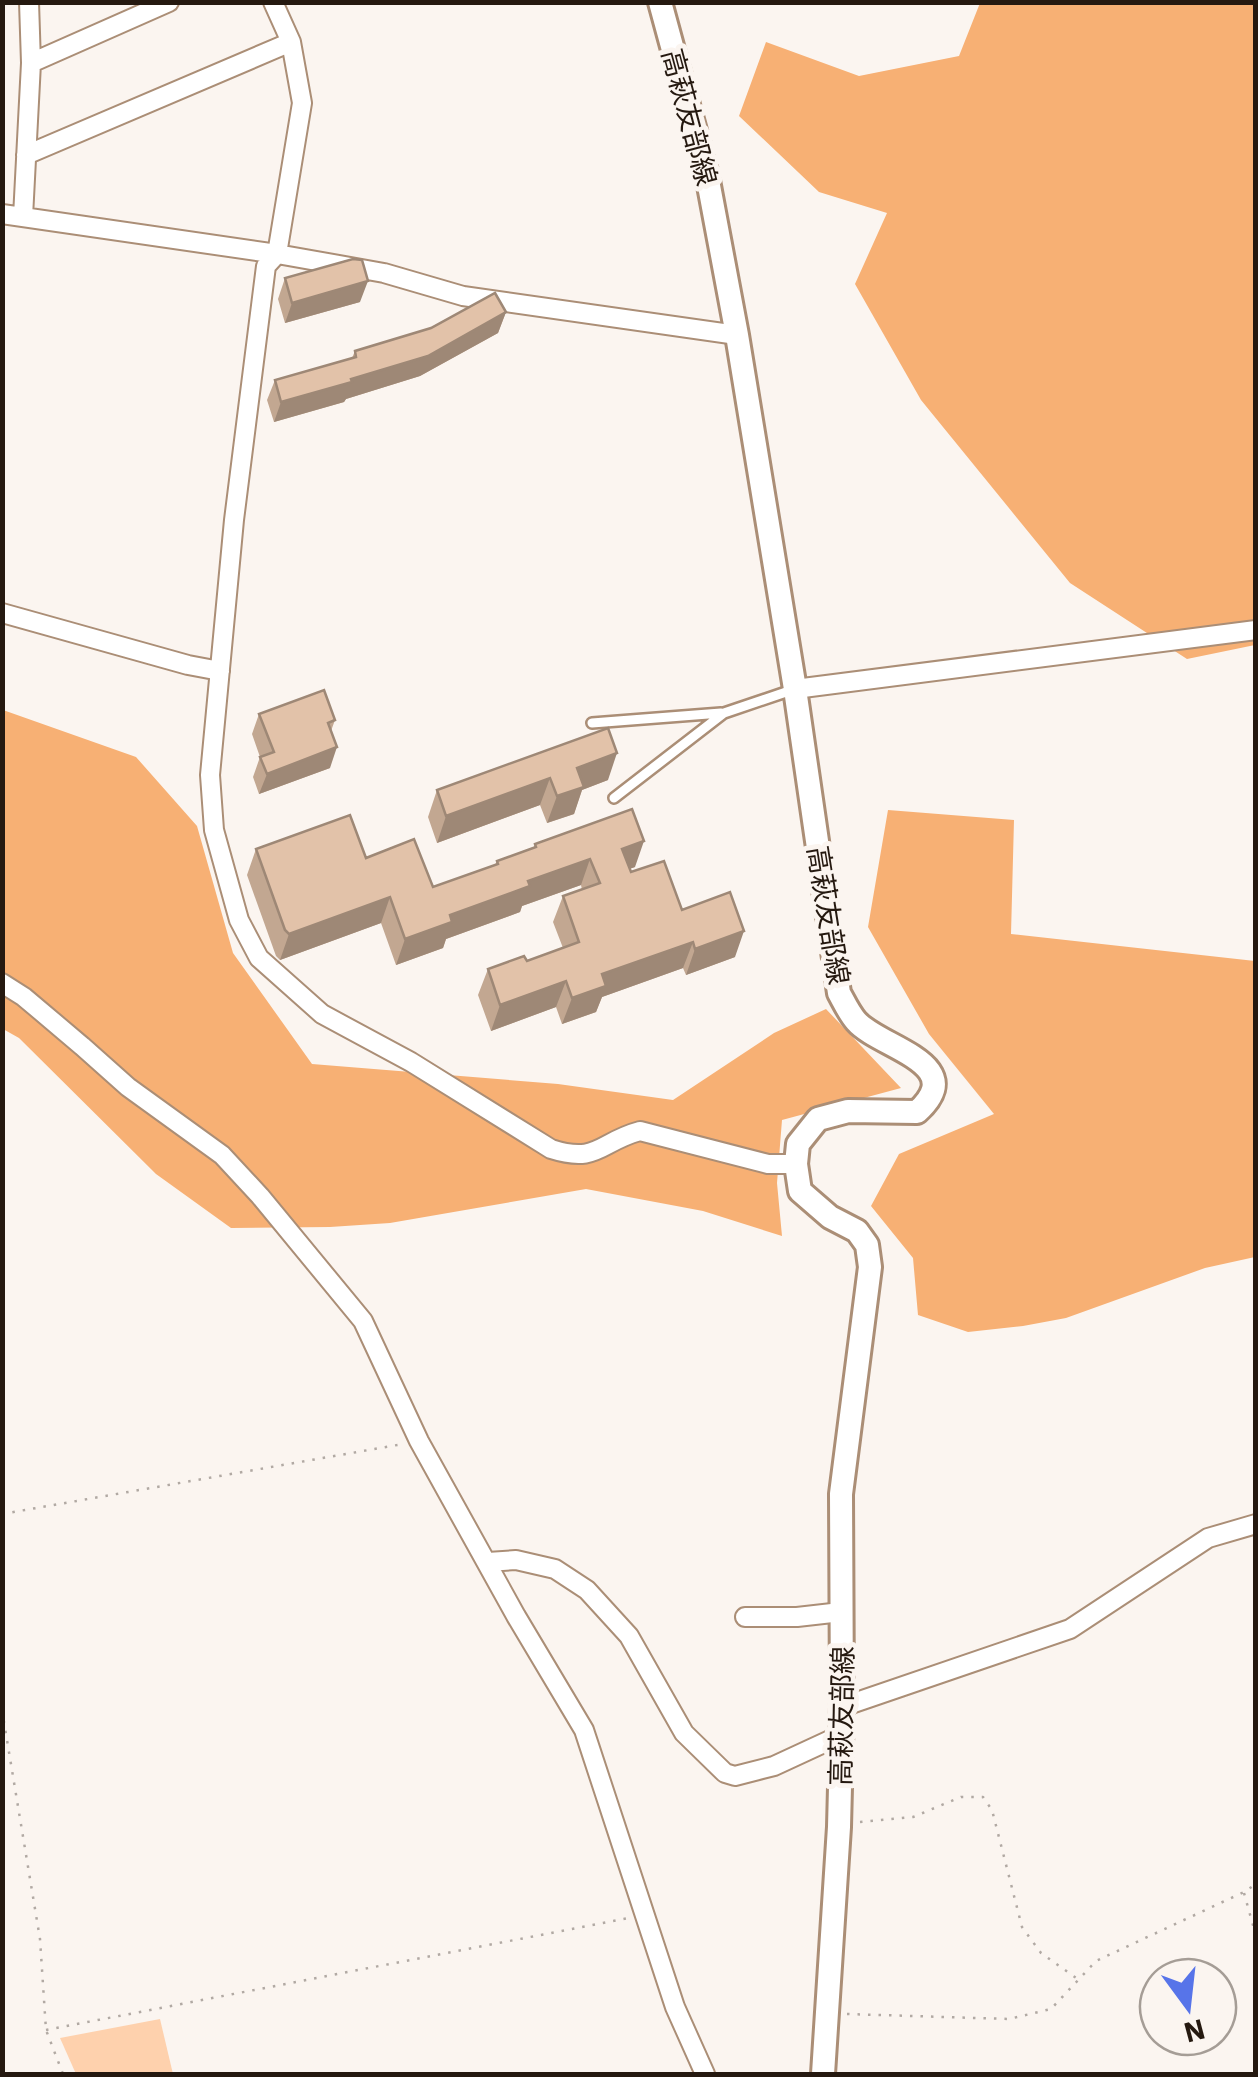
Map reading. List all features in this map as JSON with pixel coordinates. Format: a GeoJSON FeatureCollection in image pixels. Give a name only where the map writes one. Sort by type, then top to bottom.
{"type":"FeatureCollection","features":[{"type":"Feature","properties":{"kind":"main road","name":"高萩友部線"},"geometry":{"type":"LineString","coordinates":[[660,2],[707,176],[737,335],[795,689],[839,993],[857,1023],[910,1054],[932,1074],[935,1088],[930,1101],[917,1112],[848,1110],[818,1119],[798,1144],[800,1191],[830,1217],[857,1231],[867,1245],[870,1266],[840,1494],[839,1828],[823,2074]]}},
{"type":"Feature","properties":{"kind":"street"},"geometry":{"type":"LineString","coordinates":[[23,216],[31,62],[28,2]]}},
{"type":"Feature","properties":{"kind":"street"},"geometry":{"type":"LineString","coordinates":[[31,62],[169,2]]}},
{"type":"Feature","properties":{"kind":"street"},"geometry":{"type":"LineString","coordinates":[[274,2],[292,42],[302,103],[277,254],[266,266],[234,520],[210,775],[214,830],[240,920],[259,958],[322,1014],[411,1062],[550,1149],[572,1156],[588,1155],[640,1131],[768,1164],[796,1164]]}},
{"type":"Feature","properties":{"kind":"street"},"geometry":{"type":"LineString","coordinates":[[26,155],[292,42]]}},
{"type":"Feature","properties":{"kind":"street"},"geometry":{"type":"LineString","coordinates":[[2,214],[384,273],[462,296],[737,335]]}},
{"type":"Feature","properties":{"kind":"street"},"geometry":{"type":"LineString","coordinates":[[2,613],[220,671]]}},
{"type":"Feature","properties":{"kind":"street"},"geometry":{"type":"LineString","coordinates":[[795,689],[1256,630]]}},
{"type":"Feature","properties":{"kind":"street"},"geometry":{"type":"LineString","coordinates":[[2,983],[128,1088],[222,1155],[363,1321],[419,1441],[584,1730],[675,2007],[706,2074]]}},
{"type":"Feature","properties":{"kind":"street"},"geometry":{"type":"LineString","coordinates":[[842,1707],[1070,1629],[1208,1538],[1256,1524]]}},
{"type":"Feature","properties":{"kind":"street"},"geometry":{"type":"LineString","coordinates":[[488,1562],[516,1560],[554,1570],[587,1590],[629,1636],[684,1733],[725,1772],[735,1776],[774,1766],[841,1734]]}},
{"type":"Feature","properties":{"kind":"street"},"geometry":{"type":"LineString","coordinates":[[745,1616],[797,1617],[842,1612]]}},
{"type":"Feature","properties":{"kind":"lane"},"geometry":{"type":"LineString","coordinates":[[592,723],[724,713],[795,689]]}},
{"type":"Feature","properties":{"kind":"lane"},"geometry":{"type":"LineString","coordinates":[[614,798],[724,713]]}},
{"type":"Feature","properties":{"kind":"path"},"geometry":{"type":"LineString","coordinates":[[2,1514],[419,1441]]}},
{"type":"Feature","properties":{"kind":"path"},"geometry":{"type":"LineString","coordinates":[[2,1710],[40,1939],[46,2030],[64,2074]]}},
{"type":"Feature","properties":{"kind":"path"},"geometry":{"type":"LineString","coordinates":[[839,1828],[868,1819],[914,1817],[961,1797],[982,1797],[992,1810],[1022,1927],[1042,1953],[1080,1980]]}},
{"type":"Feature","properties":{"kind":"path"},"geometry":{"type":"LineString","coordinates":[[828,2029],[837,2014],[1008,2019],[1051,2010],[1096,1961],[1256,1884]]}},
{"type":"Feature","properties":{"kind":"path"},"geometry":{"type":"LineString","coordinates":[[1244,1892],[1256,1936]]}},
{"type":"Feature","properties":{"kind":"path"},"geometry":{"type":"LineString","coordinates":[[46,2030],[644,1915]]}},
{"type":"Feature","properties":{"kind":"shaded area"},"geometry":{"type":"Polygon","coordinates":[[[980,3],[1255,3],[1255,645],[1187,659],[1070,583],[921,400],[855,284],[887,213],[819,192],[739,116],[766,42],[859,76],[959,56],[980,3]]]}},
{"type":"Feature","properties":{"kind":"shaded area"},"geometry":{"type":"Polygon","coordinates":[[[3,710],[136,757],[197,826],[233,953],[312,1064],[558,1084],[673,1100],[774,1033],[826,1009],[901,1088],[782,1120],[777,1183],[782,1236],[703,1211],[586,1189],[390,1223],[231,1228],[156,1174],[19,1038],[3,1029],[3,710]]]}},
{"type":"Feature","properties":{"kind":"shaded area"},"geometry":{"type":"Polygon","coordinates":[[[888,810],[1014,820],[1011,934],[1255,961],[1255,1257],[1205,1268],[1066,1318],[1023,1326],[968,1332],[918,1315],[913,1258],[871,1206],[899,1154],[994,1114],[929,1034],[868,927],[888,810]]]}},
{"type":"Feature","properties":{"kind":"shaded area"},"geometry":{"type":"Polygon","coordinates":[[[160,2019],[173,2074],[76,2074],[60,2038],[160,2019]]]}},
{"type":"Feature","properties":{"kind":"building"},"geometry":{"type":"Polygon","coordinates":[[[353,259],[362,260],[368,281],[292,303],[285,278],[353,259]]]}},
{"type":"Feature","properties":{"kind":"building"},"geometry":{"type":"Polygon","coordinates":[[[495,293],[506,312],[428,356],[281,402],[275,380],[356,357],[355,351],[431,328],[495,293]]]}},
{"type":"Feature","properties":{"kind":"building"},"geometry":{"type":"Polygon","coordinates":[[[324,690],[335,720],[328,723],[337,747],[267,774],[260,757],[274,752],[259,714],[324,690]]]}},
{"type":"Feature","properties":{"kind":"building"},"geometry":{"type":"Polygon","coordinates":[[[608,728],[617,753],[577,768],[584,787],[557,796],[550,778],[446,816],[437,790],[608,728]]]}},
{"type":"Feature","properties":{"kind":"building"},"geometry":{"type":"Polygon","coordinates":[[[632,809],[644,841],[622,849],[631,872],[664,861],[682,910],[730,892],[744,931],[695,949],[693,942],[602,974],[606,986],[572,998],[566,981],[500,1005],[488,969],[524,956],[527,961],[579,942],[563,896],[600,883],[590,859],[528,881],[530,886],[450,915],[452,922],[405,939],[390,897],[289,934],[256,849],[350,815],[366,858],[414,839],[433,887],[632,809]]]}}]}
